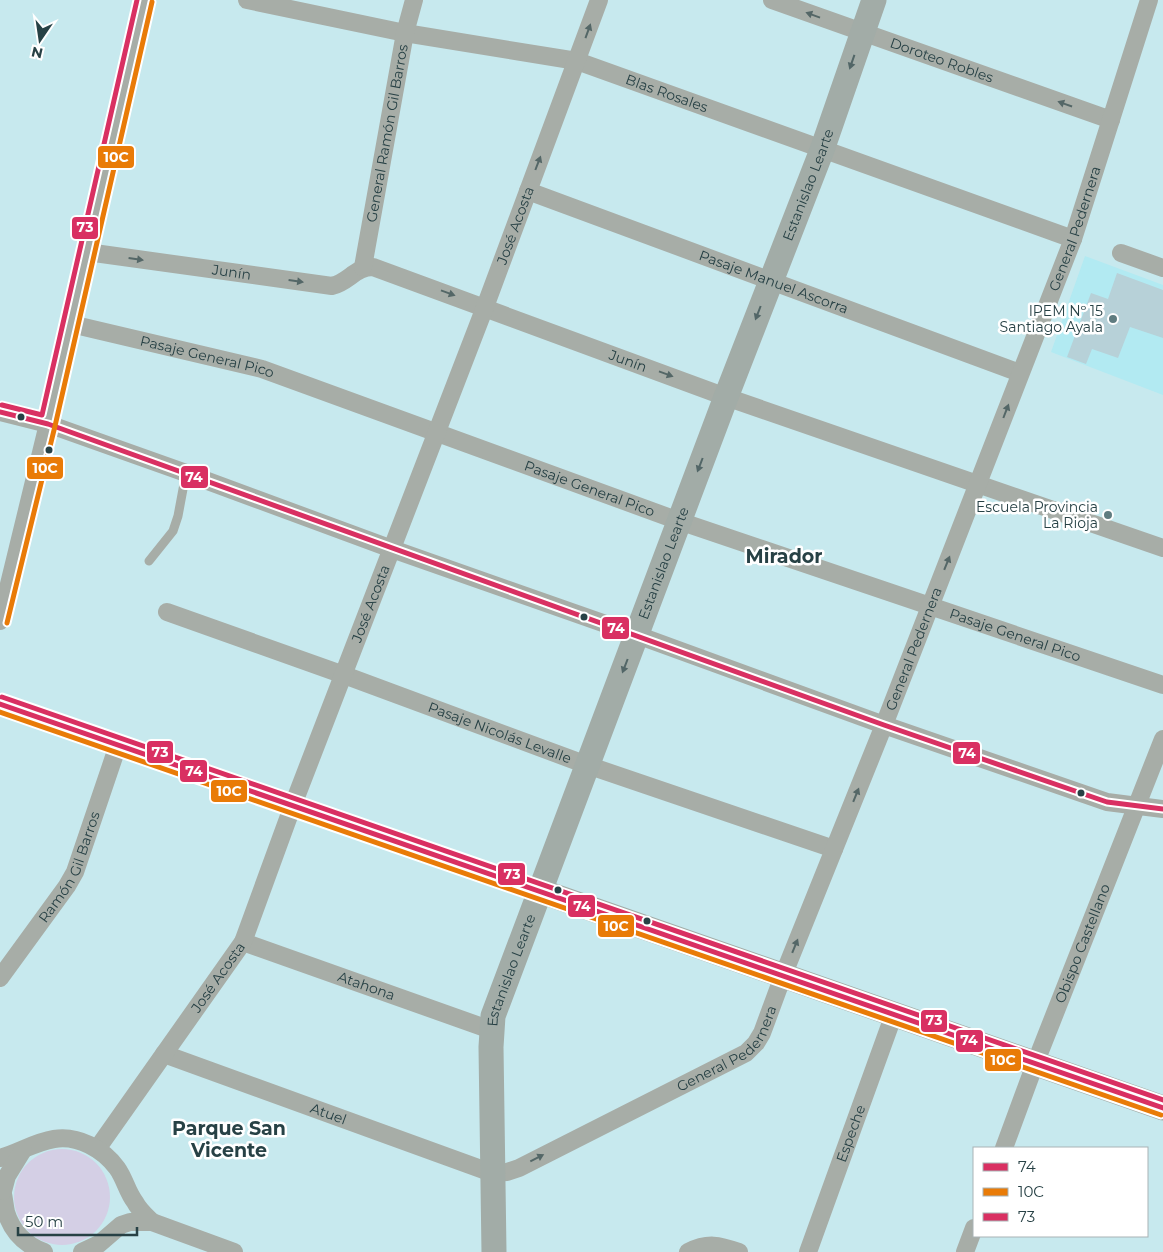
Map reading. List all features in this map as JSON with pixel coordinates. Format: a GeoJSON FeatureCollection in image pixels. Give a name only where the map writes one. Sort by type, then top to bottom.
{"type":"FeatureCollection","features":[{"type":"Feature","properties":{"kind":"main road","name":"Estanislao Learte"},"geometry":{"type":"LineString","coordinates":[[494,1252],[491,1030],[493,1016],[770,280],[822,150],[874,0]]}},
{"type":"Feature","properties":{"kind":"main road"},"geometry":{"type":"LineString","coordinates":[[540,891],[1163,1108]]}},
{"type":"Feature","properties":{"kind":"street"},"geometry":{"type":"LineString","coordinates":[[0,620],[48,424],[145,0]]}},
{"type":"Feature","properties":{"kind":"street","name":"Blas Rosales"},"geometry":{"type":"LineString","coordinates":[[247,0],[405,33],[577,61],[1072,239]]}},
{"type":"Feature","properties":{"kind":"street","name":"General Ramón Gil Barros"},"geometry":{"type":"LineString","coordinates":[[363,267],[405,33],[414,0]]}},
{"type":"Feature","properties":{"kind":"street","name":"José Acosta"},"geometry":{"type":"LineString","coordinates":[[97,1149],[243,942],[293,805],[484,307],[599,0]]}},
{"type":"Feature","properties":{"kind":"street","name":"Doroteo Robles"},"geometry":{"type":"LineString","coordinates":[[772,0],[1112,120]]}},
{"type":"Feature","properties":{"kind":"street","name":"General Pedernera"},"geometry":{"type":"LineString","coordinates":[[492,1173],[507,1172],[519,1168],[746,1053],[756,1043],[762,1033],[884,725],[1072,239],[1112,120],[1149,0]]}},
{"type":"Feature","properties":{"kind":"street","name":"Pasaje Manuel Ascorra"},"geometry":{"type":"LineString","coordinates":[[528,191],[1020,373]]}},
{"type":"Feature","properties":{"kind":"street","name":"Junín"},"geometry":{"type":"LineString","coordinates":[[87,252],[332,286],[341,284],[363,267],[374,267],[726,396],[1163,548]]}},
{"type":"Feature","properties":{"kind":"street"},"geometry":{"type":"LineString","coordinates":[[1121,252],[1163,268]]}},
{"type":"Feature","properties":{"kind":"street","name":"Pasaje General Pico"},"geometry":{"type":"LineString","coordinates":[[70,324],[262,370],[679,521],[1163,685]]}},
{"type":"Feature","properties":{"kind":"street"},"geometry":{"type":"LineString","coordinates":[[0,412],[48,424],[884,725],[1107,802],[1163,809]]}},
{"type":"Feature","properties":{"kind":"street","name":"Pasaje Nicolás Levalle"},"geometry":{"type":"LineString","coordinates":[[167,612],[587,765],[834,850]]}},
{"type":"Feature","properties":{"kind":"street"},"geometry":{"type":"LineString","coordinates":[[0,704],[540,891]]}},
{"type":"Feature","properties":{"kind":"street","name":"Obispo Castellano"},"geometry":{"type":"LineString","coordinates":[[1004,1147],[1035,1064],[1163,739]]}},
{"type":"Feature","properties":{"kind":"street","name":"Ramón Gil Barros"},"geometry":{"type":"LineString","coordinates":[[0,978],[67,886],[75,872],[118,745]]}},
{"type":"Feature","properties":{"kind":"street","name":"Atahona"},"geometry":{"type":"LineString","coordinates":[[243,942],[491,1030]]}},
{"type":"Feature","properties":{"kind":"street","name":"Espeche"},"geometry":{"type":"LineString","coordinates":[[808,1252],[894,1014]]}},
{"type":"Feature","properties":{"kind":"street","name":"Atuel"},"geometry":{"type":"LineString","coordinates":[[164,1054],[492,1173]]}},
{"type":"Feature","properties":{"kind":"street"},"geometry":{"type":"LineString","coordinates":[[0,1158],[48,1140],[65,1138],[82,1141],[97,1149],[111,1161],[123,1179],[134,1202],[152,1222]]}},
{"type":"Feature","properties":{"kind":"street"},"geometry":{"type":"LineString","coordinates":[[23,1150],[1,1188],[6,1211],[14,1229],[28,1244],[44,1252]]}},
{"type":"Feature","properties":{"kind":"street"},"geometry":{"type":"LineString","coordinates":[[106,1237],[122,1213],[125,1202],[123,1179]]}},
{"type":"Feature","properties":{"kind":"street"},"geometry":{"type":"LineString","coordinates":[[82,1252],[99,1244],[125,1223],[152,1222],[234,1252]]}},
{"type":"Feature","properties":{"kind":"street"},"geometry":{"type":"LineString","coordinates":[[965,1252],[973,1231]]}},
{"type":"Feature","properties":{"kind":"street"},"geometry":{"type":"LineString","coordinates":[[688,1252],[708,1244],[740,1252]]}},
{"type":"Feature","properties":{"kind":"lane"},"geometry":{"type":"LineString","coordinates":[[149,561],[172,531],[178,516],[186,473]]}},
{"type":"Feature","properties":{"kind":"shaded area","name":"IPEM Nº 15 Santiago Ayala"},"geometry":{"type":"Polygon","coordinates":[[[1085,256],[1163,285],[1163,395],[1051,352],[1085,256]]]}},
{"type":"Feature","properties":{"kind":"shaded area"},"geometry":{"type":"Polygon","coordinates":[[[62,1149],[81,1152],[96,1163],[107,1178],[110,1197],[107,1216],[96,1231],[81,1242],[62,1245],[43,1242],[28,1231],[17,1216],[14,1197],[17,1178],[28,1163],[43,1152],[62,1149]]]}},
{"type":"Feature","properties":{"kind":"building"},"geometry":{"type":"Polygon","coordinates":[[[1117,273],[1163,290],[1163,338],[1130,327],[1118,358],[1092,349],[1086,364],[1067,357],[1091,293],[1108,299],[1117,273]]]}},
{"type":"Feature","properties":{"kind":"transit line","name":"73"},"geometry":{"type":"LineString","coordinates":[[2,405],[42,415],[137,0]]}},
{"type":"Feature","properties":{"kind":"transit line","name":"10C"},"geometry":{"type":"LineString","coordinates":[[7,623],[55,426],[152,2]]}},
{"type":"Feature","properties":{"kind":"transit line","name":"74"},"geometry":{"type":"LineString","coordinates":[[0,412],[48,424],[884,725],[1107,802],[1163,809]]}},
{"type":"Feature","properties":{"kind":"transit line","name":"73"},"geometry":{"type":"LineString","coordinates":[[2,697],[1163,1100]]}},
{"type":"Feature","properties":{"kind":"transit line","name":"74"},"geometry":{"type":"LineString","coordinates":[[0,704],[1163,1108]]}},
{"type":"Feature","properties":{"kind":"transit line","name":"10C"},"geometry":{"type":"LineString","coordinates":[[0,712],[1161,1115]]}},
{"type":"Feature","properties":{"kind":"place","name":"IPEM Nº 15 Santiago Ayala"},"geometry":{"type":"Point","coordinates":[1113,319]}},
{"type":"Feature","properties":{"kind":"place","name":"Escuela Provincia La Rioja"},"geometry":{"type":"Point","coordinates":[1108,515]}},
{"type":"Feature","properties":{"kind":"district","name":"Mirador"},"geometry":{"type":"Point","coordinates":[784,556]}},
{"type":"Feature","properties":{"kind":"district","name":"Parque San Vicente"},"geometry":{"type":"Point","coordinates":[229,1139]}}]}
